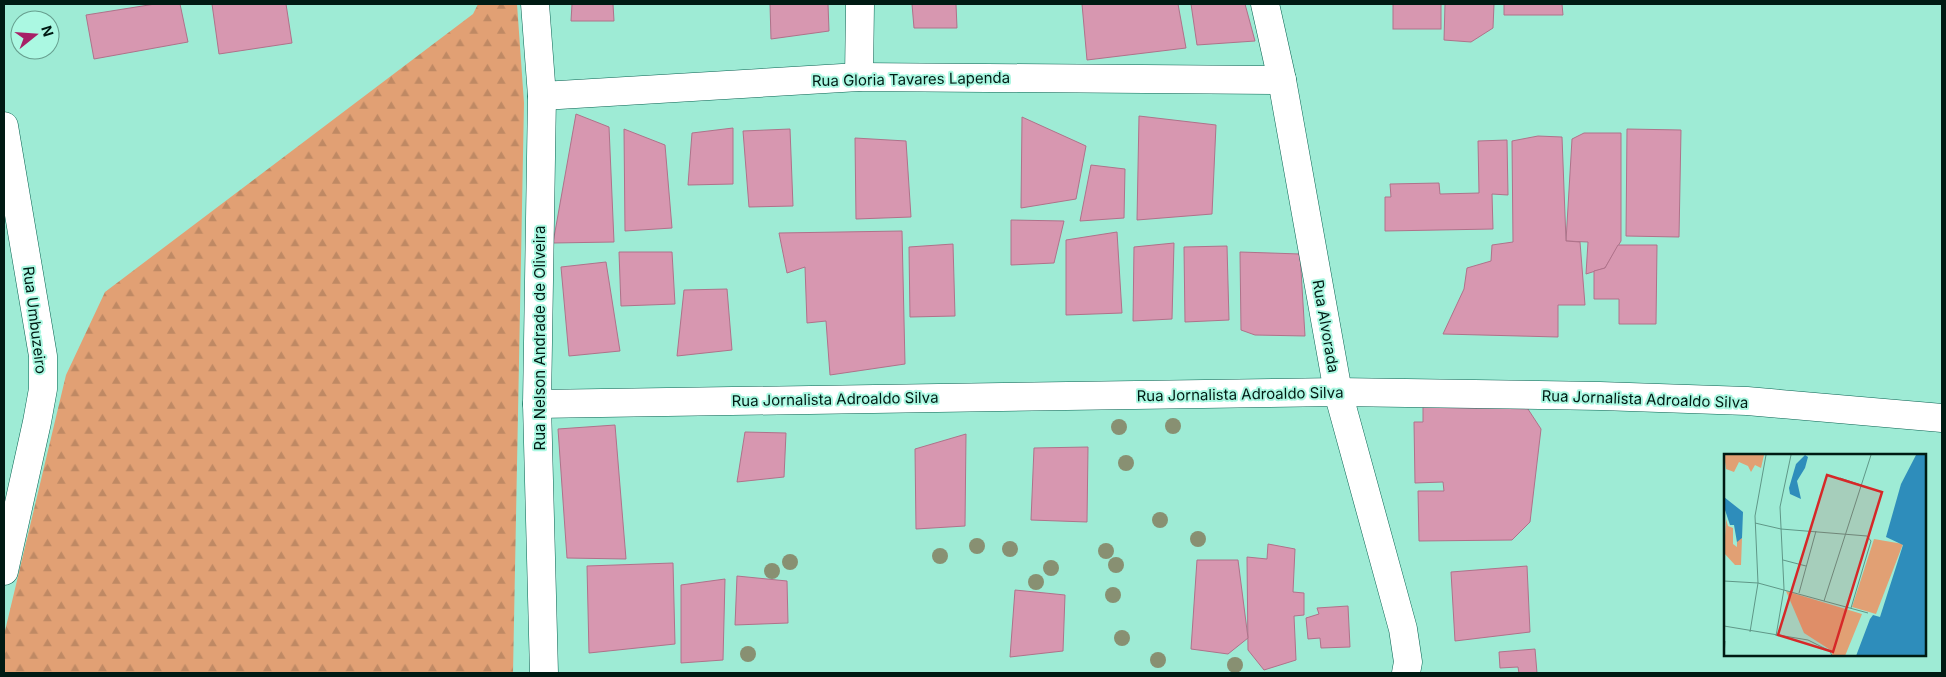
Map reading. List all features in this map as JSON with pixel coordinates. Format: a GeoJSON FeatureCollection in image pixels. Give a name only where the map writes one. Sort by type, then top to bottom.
{"type":"FeatureCollection","features":[{"type":"Feature","properties":{"kind":"street","name":"Rua Nelson Andrade de Oliveira"},"geometry":{"type":"LineString","coordinates":[[535,4],[542,96],[537,404],[544,673]]}},
{"type":"Feature","properties":{"kind":"street"},"geometry":{"type":"LineString","coordinates":[[859,77],[860,4]]}},
{"type":"Feature","properties":{"kind":"street","name":"Rua Alvorada"},"geometry":{"type":"LineString","coordinates":[[1265,4],[1282,80],[1338,392],[1402,629],[1408,662],[1406,673]]}},
{"type":"Feature","properties":{"kind":"street","name":"Rua Gloria Tavares Lapenda"},"geometry":{"type":"LineString","coordinates":[[542,96],[859,77],[1282,80]]}},
{"type":"Feature","properties":{"kind":"street","name":"Rua Umbuzeiro"},"geometry":{"type":"LineString","coordinates":[[4,126],[37,315],[43,364],[43,389],[4,571]]}},
{"type":"Feature","properties":{"kind":"street","name":"Rua Jornalista Adroaldo Silva"},"geometry":{"type":"LineString","coordinates":[[537,404],[1338,392],[1600,396],[1747,401],[1942,418]]}},
{"type":"Feature","properties":{"kind":"green space"},"geometry":{"type":"Polygon","coordinates":[[[478,4],[517,4],[524,103],[513,673],[4,673],[4,635],[66,375],[105,292],[473,14],[478,4]]]}},
{"type":"Feature","properties":{"kind":"building"},"geometry":{"type":"Polygon","coordinates":[[[155,4],[180,4],[188,42],[94,59],[86,15],[155,4]]]}},
{"type":"Feature","properties":{"kind":"building"},"geometry":{"type":"Polygon","coordinates":[[[212,4],[286,4],[292,43],[219,54],[212,4]]]}},
{"type":"Feature","properties":{"kind":"building"},"geometry":{"type":"Polygon","coordinates":[[[572,4],[613,4],[614,21],[571,21],[572,4]]]}},
{"type":"Feature","properties":{"kind":"building"},"geometry":{"type":"Polygon","coordinates":[[[770,4],[828,4],[829,31],[771,39],[770,4]]]}},
{"type":"Feature","properties":{"kind":"building"},"geometry":{"type":"Polygon","coordinates":[[[912,4],[956,4],[957,28],[914,28],[912,4]]]}},
{"type":"Feature","properties":{"kind":"building"},"geometry":{"type":"Polygon","coordinates":[[[1082,4],[1178,4],[1186,48],[1087,60],[1082,4]]]}},
{"type":"Feature","properties":{"kind":"building"},"geometry":{"type":"Polygon","coordinates":[[[1191,4],[1245,4],[1255,41],[1197,45],[1191,4]]]}},
{"type":"Feature","properties":{"kind":"building"},"geometry":{"type":"Polygon","coordinates":[[[1393,4],[1441,4],[1441,29],[1393,29],[1393,4]]]}},
{"type":"Feature","properties":{"kind":"building"},"geometry":{"type":"Polygon","coordinates":[[[1445,4],[1494,4],[1493,28],[1471,42],[1444,40],[1445,4]]]}},
{"type":"Feature","properties":{"kind":"building"},"geometry":{"type":"Polygon","coordinates":[[[1504,4],[1562,4],[1563,15],[1504,15],[1504,4]]]}},
{"type":"Feature","properties":{"kind":"building"},"geometry":{"type":"Polygon","coordinates":[[[576,114],[609,127],[614,242],[553,243],[576,114]]]}},
{"type":"Feature","properties":{"kind":"building"},"geometry":{"type":"Polygon","coordinates":[[[1139,116],[1216,125],[1212,214],[1137,220],[1139,116]]]}},
{"type":"Feature","properties":{"kind":"building"},"geometry":{"type":"Polygon","coordinates":[[[1022,117],[1086,146],[1076,199],[1021,208],[1022,117]]]}},
{"type":"Feature","properties":{"kind":"building"},"geometry":{"type":"Polygon","coordinates":[[[733,128],[733,184],[688,185],[692,133],[733,128]]]}},
{"type":"Feature","properties":{"kind":"building"},"geometry":{"type":"Polygon","coordinates":[[[624,129],[665,145],[672,228],[625,231],[624,129]]]}},
{"type":"Feature","properties":{"kind":"building"},"geometry":{"type":"Polygon","coordinates":[[[790,129],[793,206],[749,207],[743,131],[790,129]]]}},
{"type":"Feature","properties":{"kind":"building"},"geometry":{"type":"Polygon","coordinates":[[[1627,129],[1681,130],[1679,237],[1626,236],[1627,129]]]}},
{"type":"Feature","properties":{"kind":"building"},"geometry":{"type":"Polygon","coordinates":[[[1584,133],[1621,133],[1621,241],[1605,268],[1586,274],[1588,242],[1566,241],[1572,139],[1584,133]]]}},
{"type":"Feature","properties":{"kind":"building"},"geometry":{"type":"Polygon","coordinates":[[[1538,136],[1562,137],[1566,241],[1580,242],[1585,305],[1558,305],[1558,337],[1443,334],[1464,289],[1467,268],[1491,261],[1492,245],[1513,242],[1512,141],[1538,136]]]}},
{"type":"Feature","properties":{"kind":"building"},"geometry":{"type":"Polygon","coordinates":[[[855,138],[906,141],[911,217],[856,219],[855,138]]]}},
{"type":"Feature","properties":{"kind":"building"},"geometry":{"type":"Polygon","coordinates":[[[1507,140],[1508,195],[1492,194],[1493,229],[1385,231],[1385,197],[1391,197],[1390,184],[1439,183],[1440,194],[1479,193],[1478,141],[1507,140]]]}},
{"type":"Feature","properties":{"kind":"building"},"geometry":{"type":"Polygon","coordinates":[[[1091,165],[1125,169],[1124,218],[1080,221],[1091,165]]]}},
{"type":"Feature","properties":{"kind":"building"},"geometry":{"type":"Polygon","coordinates":[[[1011,220],[1064,221],[1054,263],[1011,265],[1011,220]]]}},
{"type":"Feature","properties":{"kind":"building"},"geometry":{"type":"Polygon","coordinates":[[[902,231],[905,364],[830,375],[826,321],[807,323],[805,267],[787,273],[779,233],[902,231]]]}},
{"type":"Feature","properties":{"kind":"building"},"geometry":{"type":"Polygon","coordinates":[[[1117,232],[1122,313],[1066,315],[1066,240],[1117,232]]]}},
{"type":"Feature","properties":{"kind":"building"},"geometry":{"type":"Polygon","coordinates":[[[1174,243],[1172,319],[1133,321],[1134,247],[1174,243]]]}},
{"type":"Feature","properties":{"kind":"building"},"geometry":{"type":"Polygon","coordinates":[[[953,244],[955,316],[910,317],[909,247],[953,244]]]}},
{"type":"Feature","properties":{"kind":"building"},"geometry":{"type":"Polygon","coordinates":[[[1618,245],[1657,245],[1656,324],[1619,324],[1619,299],[1594,299],[1594,271],[1605,268],[1618,245]]]}},
{"type":"Feature","properties":{"kind":"building"},"geometry":{"type":"Polygon","coordinates":[[[1227,246],[1229,320],[1185,322],[1184,247],[1227,246]]]}},
{"type":"Feature","properties":{"kind":"building"},"geometry":{"type":"Polygon","coordinates":[[[619,252],[672,252],[675,304],[621,306],[619,252]]]}},
{"type":"Feature","properties":{"kind":"building"},"geometry":{"type":"Polygon","coordinates":[[[1240,252],[1300,254],[1305,336],[1255,335],[1241,330],[1240,252]]]}},
{"type":"Feature","properties":{"kind":"building"},"geometry":{"type":"Polygon","coordinates":[[[606,262],[620,351],[569,356],[561,267],[606,262]]]}},
{"type":"Feature","properties":{"kind":"building"},"geometry":{"type":"Polygon","coordinates":[[[727,289],[732,350],[677,356],[684,290],[727,289]]]}},
{"type":"Feature","properties":{"kind":"building"},"geometry":{"type":"Polygon","coordinates":[[[1524,403],[1541,429],[1530,522],[1512,540],[1419,541],[1418,491],[1444,491],[1443,482],[1415,483],[1414,422],[1423,422],[1423,405],[1524,403]]]}},
{"type":"Feature","properties":{"kind":"building"},"geometry":{"type":"Polygon","coordinates":[[[615,425],[626,559],[567,558],[558,429],[615,425]]]}},
{"type":"Feature","properties":{"kind":"building"},"geometry":{"type":"Polygon","coordinates":[[[745,432],[786,433],[784,477],[737,482],[745,432]]]}},
{"type":"Feature","properties":{"kind":"building"},"geometry":{"type":"Polygon","coordinates":[[[966,434],[965,526],[916,529],[915,449],[966,434]]]}},
{"type":"Feature","properties":{"kind":"building"},"geometry":{"type":"Polygon","coordinates":[[[1088,447],[1087,522],[1031,520],[1034,448],[1088,447]]]}},
{"type":"Feature","properties":{"kind":"building"},"geometry":{"type":"Polygon","coordinates":[[[1268,544],[1295,549],[1293,592],[1304,593],[1304,615],[1294,616],[1296,660],[1264,670],[1248,650],[1247,557],[1267,559],[1268,544]]]}},
{"type":"Feature","properties":{"kind":"building"},"geometry":{"type":"Polygon","coordinates":[[[1197,560],[1238,560],[1248,638],[1228,654],[1191,649],[1197,560]]]}},
{"type":"Feature","properties":{"kind":"building"},"geometry":{"type":"Polygon","coordinates":[[[673,563],[675,644],[589,653],[587,566],[673,563]]]}},
{"type":"Feature","properties":{"kind":"building"},"geometry":{"type":"Polygon","coordinates":[[[1527,566],[1530,632],[1455,641],[1451,572],[1527,566]]]}},
{"type":"Feature","properties":{"kind":"building"},"geometry":{"type":"Polygon","coordinates":[[[737,576],[787,581],[788,623],[735,625],[737,576]]]}},
{"type":"Feature","properties":{"kind":"building"},"geometry":{"type":"Polygon","coordinates":[[[725,579],[723,660],[681,663],[681,585],[725,579]]]}},
{"type":"Feature","properties":{"kind":"building"},"geometry":{"type":"Polygon","coordinates":[[[1015,590],[1065,595],[1063,651],[1010,657],[1015,590]]]}},
{"type":"Feature","properties":{"kind":"building"},"geometry":{"type":"Polygon","coordinates":[[[1348,606],[1350,647],[1321,648],[1320,638],[1308,639],[1306,618],[1319,614],[1317,608],[1348,606]]]}},
{"type":"Feature","properties":{"kind":"building"},"geometry":{"type":"Polygon","coordinates":[[[1535,649],[1537,673],[1519,673],[1518,667],[1500,668],[1499,652],[1535,649]]]}}]}
